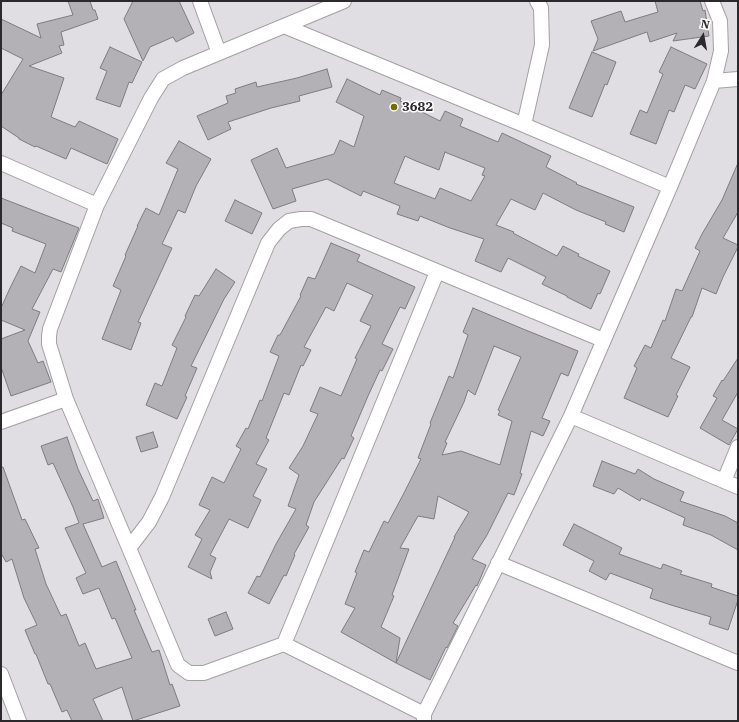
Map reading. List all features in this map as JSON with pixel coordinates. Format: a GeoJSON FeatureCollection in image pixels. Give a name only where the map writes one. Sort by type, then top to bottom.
{"type":"FeatureCollection","features":[{"type":"Feature","properties":{"kind":"street"},"geometry":{"type":"LineString","coordinates":[[200,1],[219,53]]}},
{"type":"Feature","properties":{"kind":"street"},"geometry":{"type":"LineString","coordinates":[[344,1],[183,68],[163,80],[151,98],[97,205],[50,329],[49,344],[66,399],[130,548],[178,666],[189,673],[204,672],[284,644],[424,717],[570,416],[670,188],[714,81],[721,51],[720,21],[712,1]]}},
{"type":"Feature","properties":{"kind":"street"},"geometry":{"type":"LineString","coordinates":[[524,125],[542,45],[541,8],[537,1]]}},
{"type":"Feature","properties":{"kind":"street"},"geometry":{"type":"LineString","coordinates":[[284,26],[524,125],[670,188]]}},
{"type":"Feature","properties":{"kind":"street"},"geometry":{"type":"LineString","coordinates":[[714,81],[738,79]]}},
{"type":"Feature","properties":{"kind":"street"},"geometry":{"type":"LineString","coordinates":[[1,163],[97,205]]}},
{"type":"Feature","properties":{"kind":"street"},"geometry":{"type":"LineString","coordinates":[[130,548],[149,522],[162,497],[268,243],[279,229],[289,221],[312,219],[603,340]]}},
{"type":"Feature","properties":{"kind":"street"},"geometry":{"type":"LineString","coordinates":[[284,644],[438,272]]}},
{"type":"Feature","properties":{"kind":"street"},"geometry":{"type":"LineString","coordinates":[[1,422],[66,399]]}},
{"type":"Feature","properties":{"kind":"street"},"geometry":{"type":"LineString","coordinates":[[570,416],[738,487]]}},
{"type":"Feature","properties":{"kind":"street"},"geometry":{"type":"LineString","coordinates":[[724,481],[738,447]]}},
{"type":"Feature","properties":{"kind":"street"},"geometry":{"type":"LineString","coordinates":[[498,563],[738,663]]}},
{"type":"Feature","properties":{"kind":"street"},"geometry":{"type":"LineString","coordinates":[[1,674],[19,721]]}},
{"type":"Feature","properties":{"kind":"building"},"geometry":{"type":"Polygon","coordinates":[[[68,1],[90,1],[98,19],[61,32],[64,45],[59,46],[62,53],[29,66],[64,78],[51,117],[75,127],[79,121],[118,139],[107,164],[71,148],[66,159],[19,139],[1,126],[1,95],[23,59],[1,48],[1,19],[41,38],[37,24],[73,15],[68,1]]]}},
{"type":"Feature","properties":{"kind":"building"},"geometry":{"type":"Polygon","coordinates":[[[133,1],[179,1],[194,33],[176,42],[173,37],[150,47],[143,61],[124,19],[133,1]]]}},
{"type":"Feature","properties":{"kind":"building"},"geometry":{"type":"Polygon","coordinates":[[[655,1],[700,1],[703,11],[705,10],[709,36],[673,41],[677,33],[650,42],[647,32],[593,51],[598,39],[591,21],[621,11],[625,22],[658,12],[655,1]]]}},
{"type":"Feature","properties":{"kind":"building"},"geometry":{"type":"Polygon","coordinates":[[[110,47],[142,62],[132,83],[129,82],[120,107],[96,99],[107,71],[100,68],[110,47]]]}},
{"type":"Feature","properties":{"kind":"building"},"geometry":{"type":"Polygon","coordinates":[[[671,47],[707,64],[695,89],[685,85],[674,112],[669,110],[656,144],[630,134],[640,110],[647,113],[663,74],[659,72],[671,47]]]}},
{"type":"Feature","properties":{"kind":"building"},"geometry":{"type":"Polygon","coordinates":[[[592,52],[616,62],[607,85],[605,84],[592,117],[569,108],[592,52]]]}},
{"type":"Feature","properties":{"kind":"building"},"geometry":{"type":"Polygon","coordinates":[[[327,69],[332,87],[299,96],[300,101],[271,108],[228,122],[231,129],[208,140],[197,116],[228,103],[226,96],[236,93],[235,89],[256,82],[257,87],[297,78],[327,69]]]}},
{"type":"Feature","properties":{"kind":"building"},"geometry":{"type":"Polygon","coordinates":[[[347,79],[380,95],[382,90],[401,98],[400,101],[440,121],[445,111],[463,119],[460,126],[498,142],[502,133],[551,156],[546,167],[577,183],[576,184],[634,207],[624,232],[605,224],[606,222],[576,210],[543,193],[535,210],[511,199],[496,225],[514,232],[513,233],[557,256],[563,246],[579,254],[578,256],[610,271],[600,294],[598,293],[591,309],[542,284],[546,277],[508,258],[501,272],[475,261],[484,239],[420,216],[418,221],[397,214],[400,206],[363,191],[361,196],[327,179],[292,189],[296,201],[273,209],[251,160],[277,148],[286,168],[334,154],[340,140],[354,147],[364,116],[336,102],[347,79]],[[445,152],[439,170],[405,156],[394,183],[435,199],[440,188],[471,201],[485,176],[482,175],[485,168],[445,152]]]}},
{"type":"Feature","properties":{"kind":"building"},"geometry":{"type":"Polygon","coordinates":[[[179,141],[211,159],[196,186],[185,213],[178,210],[162,244],[172,248],[138,322],[141,323],[131,350],[102,339],[121,290],[113,286],[137,226],[146,208],[159,215],[178,169],[166,163],[179,141]]]}},
{"type":"Feature","properties":{"kind":"building"},"geometry":{"type":"Polygon","coordinates":[[[738,163],[738,212],[723,238],[738,245],[738,247],[716,294],[702,288],[692,317],[671,358],[690,367],[676,395],[678,396],[668,417],[624,398],[637,368],[634,366],[645,345],[651,348],[663,320],[665,321],[676,289],[682,291],[700,251],[695,248],[722,200],[738,163]]]}},
{"type":"Feature","properties":{"kind":"building"},"geometry":{"type":"Polygon","coordinates":[[[1,198],[79,228],[61,272],[53,269],[32,309],[40,312],[28,341],[38,363],[43,361],[51,382],[11,396],[1,367],[1,339],[25,330],[1,320],[1,308],[21,266],[35,273],[46,244],[12,231],[13,228],[1,223],[1,198]]]}},
{"type":"Feature","properties":{"kind":"building"},"geometry":{"type":"Polygon","coordinates":[[[235,200],[262,213],[252,234],[225,221],[235,200]]]}},
{"type":"Feature","properties":{"kind":"building"},"geometry":{"type":"Polygon","coordinates":[[[331,243],[360,255],[357,261],[415,287],[405,309],[400,307],[382,344],[393,349],[382,371],[380,370],[368,396],[351,436],[354,438],[344,459],[342,458],[314,502],[306,525],[309,527],[294,554],[295,555],[286,576],[284,575],[269,604],[248,593],[257,576],[260,577],[276,544],[296,509],[288,506],[299,475],[289,468],[303,446],[318,414],[310,411],[320,387],[341,396],[357,359],[355,358],[371,326],[360,321],[373,295],[347,283],[334,311],[326,307],[304,347],[311,350],[303,366],[301,365],[289,395],[284,393],[266,438],[269,440],[256,464],[267,469],[253,496],[261,500],[248,528],[229,519],[210,555],[216,558],[210,572],[212,579],[188,567],[202,539],[195,535],[210,510],[199,505],[212,477],[224,483],[241,449],[236,446],[246,428],[248,429],[260,400],[262,401],[279,356],[270,352],[278,335],[280,335],[301,296],[300,295],[308,277],[315,279],[331,243]]]}},
{"type":"Feature","properties":{"kind":"building"},"geometry":{"type":"Polygon","coordinates":[[[216,269],[235,282],[224,299],[191,366],[197,368],[185,396],[187,397],[177,419],[146,405],[155,383],[162,386],[177,348],[172,345],[195,295],[199,296],[216,269]]]}},
{"type":"Feature","properties":{"kind":"building"},"geometry":{"type":"Polygon","coordinates":[[[473,308],[578,351],[568,376],[561,373],[542,418],[550,421],[543,436],[531,431],[520,473],[522,474],[514,495],[508,493],[487,535],[472,559],[486,565],[477,586],[476,585],[453,623],[458,626],[430,680],[396,663],[341,632],[355,608],[345,604],[357,573],[355,572],[364,550],[369,552],[384,521],[388,523],[421,459],[418,458],[431,424],[430,423],[449,376],[453,378],[468,335],[463,332],[473,308]],[[494,346],[475,395],[468,390],[445,442],[447,443],[442,455],[461,451],[500,465],[512,421],[498,415],[500,411],[498,410],[521,357],[494,346]],[[438,496],[434,519],[418,516],[400,548],[409,549],[392,595],[394,596],[381,627],[400,638],[396,663],[454,537],[469,512],[438,496]]]}},
{"type":"Feature","properties":{"kind":"building"},"geometry":{"type":"Polygon","coordinates":[[[738,358],[738,392],[722,420],[738,429],[729,445],[700,428],[717,398],[713,396],[722,380],[723,381],[738,358]]]}},
{"type":"Feature","properties":{"kind":"building"},"geometry":{"type":"Polygon","coordinates":[[[153,432],[158,447],[141,452],[136,437],[153,432]]]}},
{"type":"Feature","properties":{"kind":"building"},"geometry":{"type":"Polygon","coordinates":[[[67,437],[78,469],[93,501],[98,499],[104,518],[83,524],[102,567],[116,561],[136,610],[134,610],[152,652],[159,650],[170,685],[172,684],[180,706],[133,721],[122,687],[93,699],[103,721],[72,721],[67,710],[62,712],[35,654],[25,630],[37,625],[24,598],[12,559],[6,562],[1,553],[1,467],[3,467],[22,520],[25,519],[39,548],[35,549],[46,584],[61,616],[66,614],[79,646],[85,643],[96,669],[132,658],[115,618],[112,619],[99,588],[83,594],[76,578],[86,573],[65,528],[79,523],[53,463],[48,465],[41,446],[67,437]]]}},
{"type":"Feature","properties":{"kind":"building"},"geometry":{"type":"Polygon","coordinates":[[[602,461],[635,474],[638,469],[654,479],[684,492],[680,501],[725,516],[738,523],[738,550],[711,535],[683,525],[685,518],[641,498],[640,501],[618,488],[614,494],[593,486],[602,461]]]}},
{"type":"Feature","properties":{"kind":"building"},"geometry":{"type":"Polygon","coordinates":[[[574,524],[622,548],[619,554],[661,569],[663,564],[682,571],[680,574],[712,584],[711,587],[738,596],[728,630],[709,624],[711,617],[650,598],[653,589],[610,573],[606,580],[589,571],[594,561],[563,545],[574,524]]]}},
{"type":"Feature","properties":{"kind":"building"},"geometry":{"type":"Polygon","coordinates":[[[226,612],[233,629],[215,636],[208,619],[226,612]]]}},
{"type":"Feature","properties":{"kind":"place","name":"3682"},"geometry":{"type":"Point","coordinates":[394,107]}}]}
